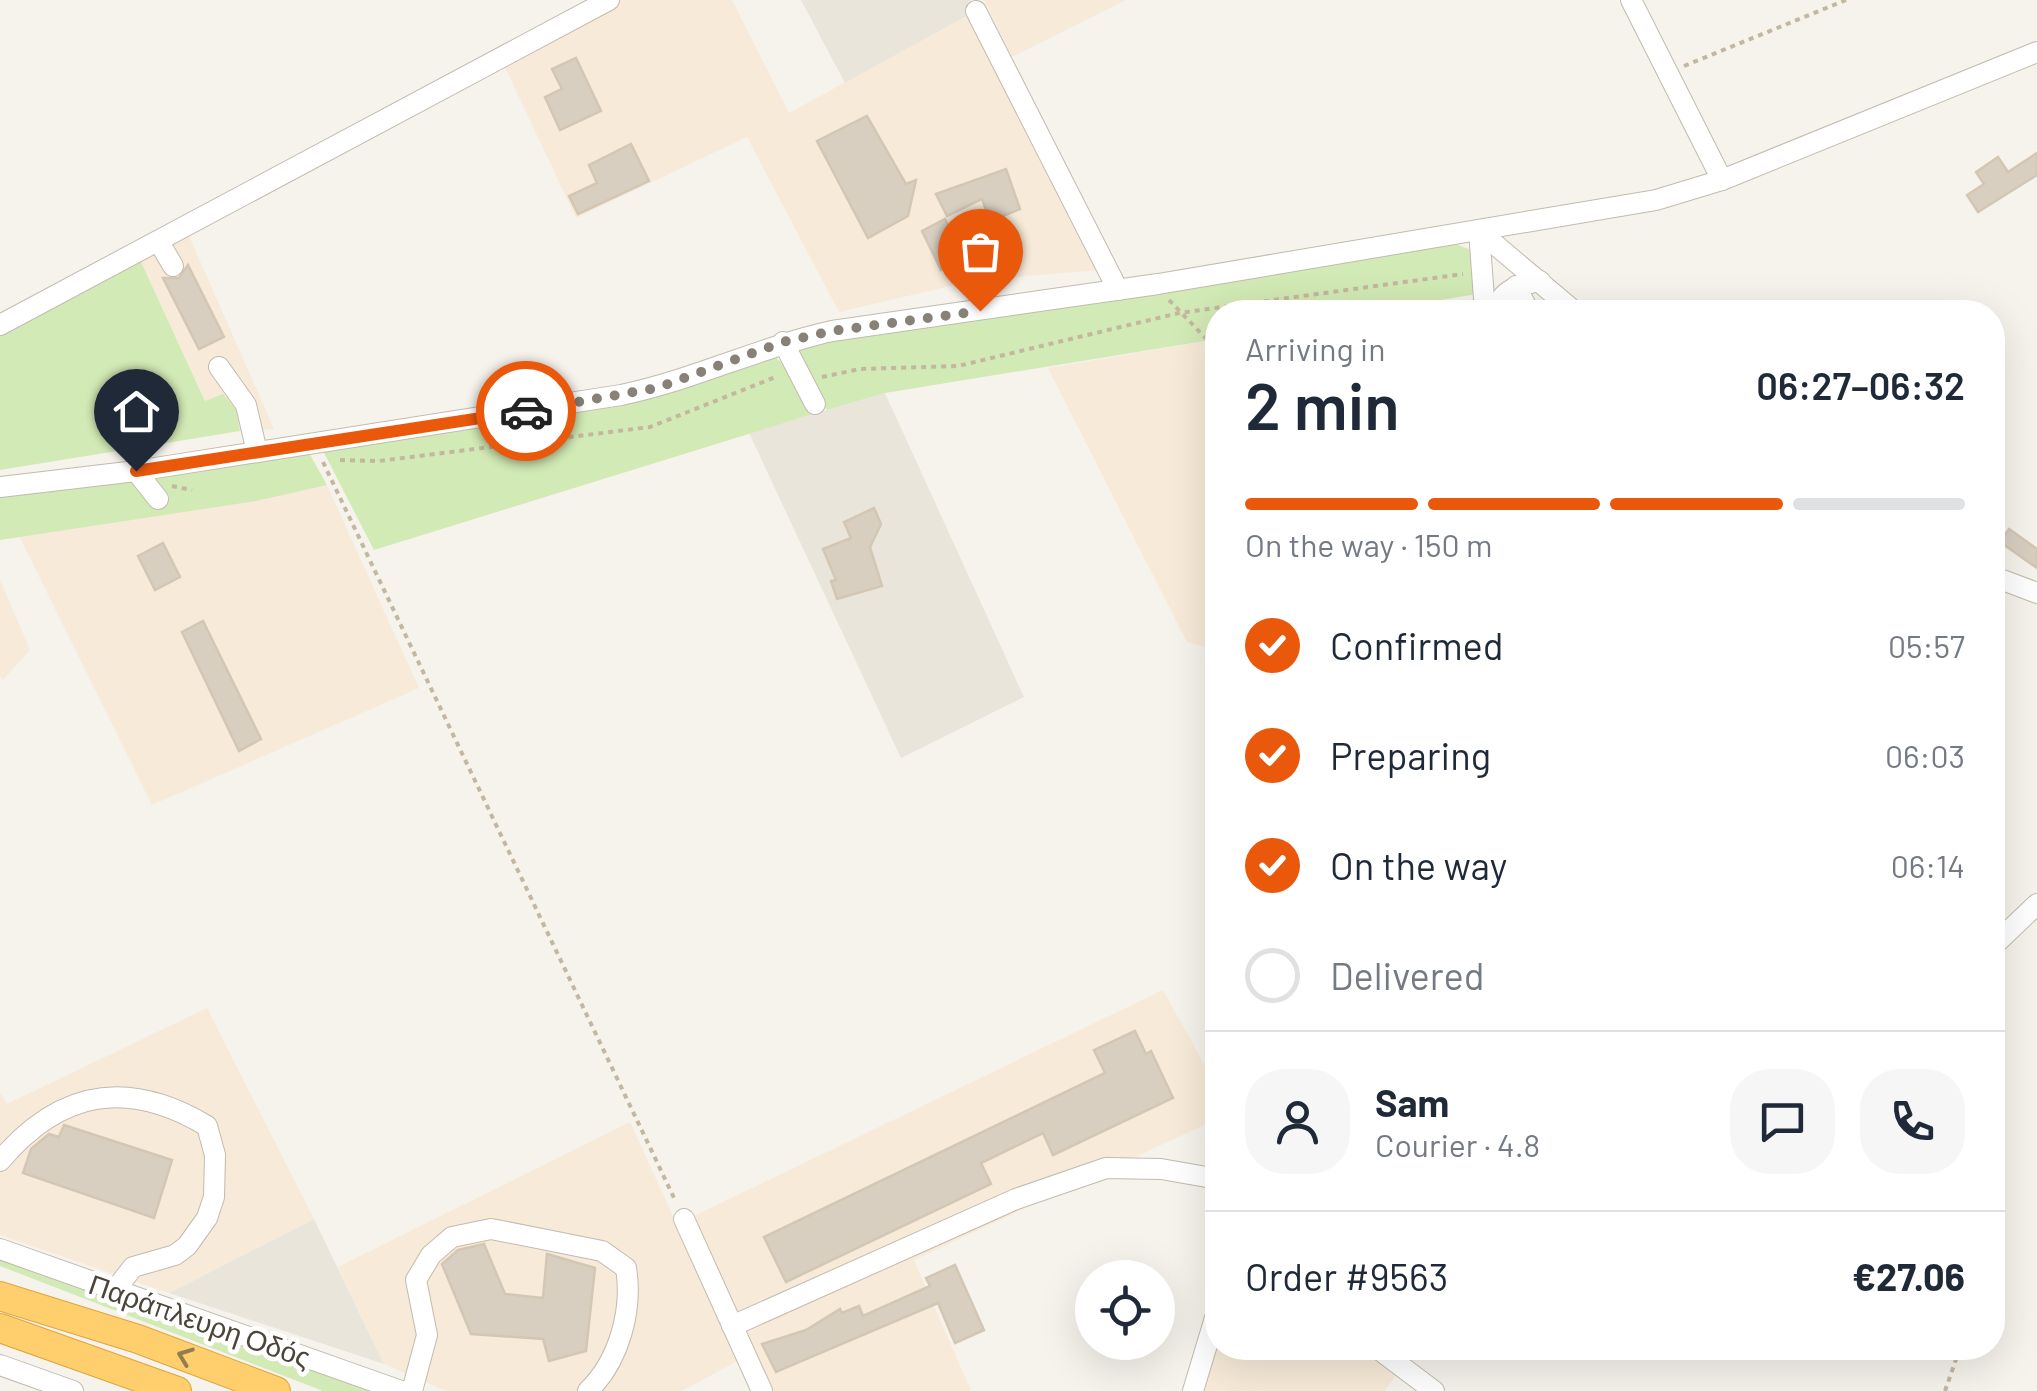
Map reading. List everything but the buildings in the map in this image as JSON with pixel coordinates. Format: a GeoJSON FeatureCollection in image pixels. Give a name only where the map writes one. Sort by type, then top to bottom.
{"type":"FeatureCollection","features":[{"type":"Feature","properties":{"kind":"highway"},"geometry":{"type":"LineString","coordinates":[[0,1278],[92,1312],[138,1338]]}},
{"type":"Feature","properties":{"kind":"highway"},"geometry":{"type":"LineString","coordinates":[[0,1296],[138,1338],[276,1391]]}},
{"type":"Feature","properties":{"kind":"highway"},"geometry":{"type":"LineString","coordinates":[[0,1328],[176,1391]]}},
{"type":"Feature","properties":{"kind":"street"},"geometry":{"type":"LineString","coordinates":[[0,325],[609,0]]}},
{"type":"Feature","properties":{"kind":"street"},"geometry":{"type":"LineString","coordinates":[[1631,0],[1722,180]]}},
{"type":"Feature","properties":{"kind":"street"},"geometry":{"type":"LineString","coordinates":[[976,11],[1118,290]]}},
{"type":"Feature","properties":{"kind":"street"},"geometry":{"type":"LineString","coordinates":[[0,487],[136,471],[621,396],[697,375],[783,342],[1639,204],[1722,180],[2037,52]]}},
{"type":"Feature","properties":{"kind":"street"},"geometry":{"type":"LineString","coordinates":[[1479,230],[1484,300]]}},
{"type":"Feature","properties":{"kind":"street"},"geometry":{"type":"LineString","coordinates":[[1479,230],[1561,300]]}},
{"type":"Feature","properties":{"kind":"street"},"geometry":{"type":"LineString","coordinates":[[159,242],[173,266]]}},
{"type":"Feature","properties":{"kind":"street"},"geometry":{"type":"LineString","coordinates":[[1498,300],[1516,286],[1540,281]]}},
{"type":"Feature","properties":{"kind":"street"},"geometry":{"type":"LineString","coordinates":[[1516,286],[1522,300]]}},
{"type":"Feature","properties":{"kind":"street"},"geometry":{"type":"LineString","coordinates":[[783,342],[815,404]]}},
{"type":"Feature","properties":{"kind":"street"},"geometry":{"type":"LineString","coordinates":[[220,367],[246,406],[257,452]]}},
{"type":"Feature","properties":{"kind":"street"},"geometry":{"type":"LineString","coordinates":[[136,471],[158,499]]}},
{"type":"Feature","properties":{"kind":"street"},"geometry":{"type":"LineString","coordinates":[[2005,581],[2037,593]]}},
{"type":"Feature","properties":{"kind":"street"},"geometry":{"type":"LineString","coordinates":[[2005,935],[2037,904]]}},
{"type":"Feature","properties":{"kind":"street"},"geometry":{"type":"LineString","coordinates":[[0,1161],[37,1125],[84,1100],[109,1093],[208,1126],[215,1166],[214,1197],[207,1218],[175,1255],[134,1267],[115,1290]]}},
{"type":"Feature","properties":{"kind":"street"},"geometry":{"type":"LineString","coordinates":[[732,1326],[1016,1200],[1106,1168],[1161,1169],[1205,1177]]}},
{"type":"Feature","properties":{"kind":"street"},"geometry":{"type":"LineString","coordinates":[[684,1219],[762,1391]]}},
{"type":"Feature","properties":{"kind":"street"},"geometry":{"type":"LineString","coordinates":[[412,1391],[427,1335],[416,1280],[419,1271],[452,1237],[491,1229],[602,1251],[626,1268],[626,1306],[614,1356],[588,1391]]}},
{"type":"Feature","properties":{"kind":"street","name":"Παράπλευρη Οδός"},"geometry":{"type":"LineString","coordinates":[[0,1250],[401,1391]]}},
{"type":"Feature","properties":{"kind":"street"},"geometry":{"type":"LineString","coordinates":[[1193,1391],[1205,1351]]}},
{"type":"Feature","properties":{"kind":"street"},"geometry":{"type":"LineString","coordinates":[[1393,1360],[1434,1391]]}},
{"type":"Feature","properties":{"kind":"street"},"geometry":{"type":"LineString","coordinates":[[0,1365],[74,1391]]}},
{"type":"Feature","properties":{"kind":"path"},"geometry":{"type":"LineString","coordinates":[[1668,73],[1846,0]]}},
{"type":"Feature","properties":{"kind":"path"},"geometry":{"type":"LineString","coordinates":[[1273,300],[1482,271]]}},
{"type":"Feature","properties":{"kind":"path"},"geometry":{"type":"LineString","coordinates":[[684,1219],[322,459],[378,461],[650,427],[800,375],[958,366],[1205,309]]}},
{"type":"Feature","properties":{"kind":"path"},"geometry":{"type":"LineString","coordinates":[[1179,313],[1205,338]]}},
{"type":"Feature","properties":{"kind":"path"},"geometry":{"type":"LineString","coordinates":[[1945,1391],[1956,1360]]}},
{"type":"Feature","properties":{"kind":"shaded area"},"geometry":{"type":"Polygon","coordinates":[[[613,0],[732,0],[789,113],[971,14],[1101,270],[976,280],[839,312],[747,137],[576,218],[501,59],[613,0]]]}},
{"type":"Feature","properties":{"kind":"shaded area"},"geometry":{"type":"Polygon","coordinates":[[[801,0],[970,0],[976,11],[845,83],[801,0]]]}},
{"type":"Feature","properties":{"kind":"shaded area"},"geometry":{"type":"Polygon","coordinates":[[[984,0],[1126,0],[1012,57],[984,0]]]}},
{"type":"Feature","properties":{"kind":"shaded area"},"geometry":{"type":"Polygon","coordinates":[[[185,227],[274,429],[240,431],[236,410],[206,402],[136,251],[185,227]]]}},
{"type":"Feature","properties":{"kind":"shaded area"},"geometry":{"type":"Polygon","coordinates":[[[1205,341],[1205,647],[1187,642],[1048,368],[1205,341]]]}},
{"type":"Feature","properties":{"kind":"shaded area"},"geometry":{"type":"Polygon","coordinates":[[[885,393],[1024,697],[901,758],[749,433],[885,393]]]}},
{"type":"Feature","properties":{"kind":"shaded area"},"geometry":{"type":"Polygon","coordinates":[[[327,485],[419,688],[152,805],[19,536],[327,485]]]}},
{"type":"Feature","properties":{"kind":"shaded area"},"geometry":{"type":"Polygon","coordinates":[[[0,580],[30,650],[3,680],[0,676],[0,580]]]}},
{"type":"Feature","properties":{"kind":"shaded area"},"geometry":{"type":"Polygon","coordinates":[[[1163,990],[1205,1065],[1205,1125],[914,1260],[971,1391],[770,1391],[690,1218],[1163,990]]]}},
{"type":"Feature","properties":{"kind":"shaded area"},"geometry":{"type":"Polygon","coordinates":[[[207,1008],[314,1219],[169,1293],[0,1235],[0,1092],[7,1104],[207,1008]]]}},
{"type":"Feature","properties":{"kind":"shaded area"},"geometry":{"type":"Polygon","coordinates":[[[630,1122],[739,1360],[682,1391],[446,1391],[384,1364],[338,1267],[630,1122]]]}},
{"type":"Feature","properties":{"kind":"shaded area"},"geometry":{"type":"Polygon","coordinates":[[[314,1219],[384,1364],[169,1293],[314,1219]]]}},
{"type":"Feature","properties":{"kind":"shaded area"},"geometry":{"type":"Polygon","coordinates":[[[1205,1338],[1205,1360],[1391,1360],[1401,1368],[1385,1391],[1191,1391],[1205,1338]]]}},
{"type":"Feature","properties":{"kind":"green space"},"geometry":{"type":"Polygon","coordinates":[[[1451,242],[1473,251],[1477,294],[1441,300],[1205,300],[1205,341],[885,393],[827,410],[786,347],[1451,242]]]}},
{"type":"Feature","properties":{"kind":"green space"},"geometry":{"type":"Polygon","coordinates":[[[136,251],[205,401],[223,394],[236,410],[240,431],[0,470],[0,323],[136,251]]]}},
{"type":"Feature","properties":{"kind":"green space"},"geometry":{"type":"Polygon","coordinates":[[[769,351],[788,369],[813,414],[374,550],[319,443],[619,400],[769,351]]]}},
{"type":"Feature","properties":{"kind":"green space"},"geometry":{"type":"Polygon","coordinates":[[[304,444],[327,485],[256,501],[0,540],[0,486],[304,444]]]}},
{"type":"Feature","properties":{"kind":"green space"},"geometry":{"type":"Polygon","coordinates":[[[0,1257],[388,1391],[323,1391],[0,1266],[0,1257]]]}},
{"type":"Feature","properties":{"kind":"way so far"},"geometry":{"type":"LineString","coordinates":[[526,411],[657,388],[783,342],[832,331],[980,311]]}},
{"type":"Feature","properties":{"kind":"route"},"geometry":{"type":"LineString","coordinates":[[136,471],[526,411]]}}]}
